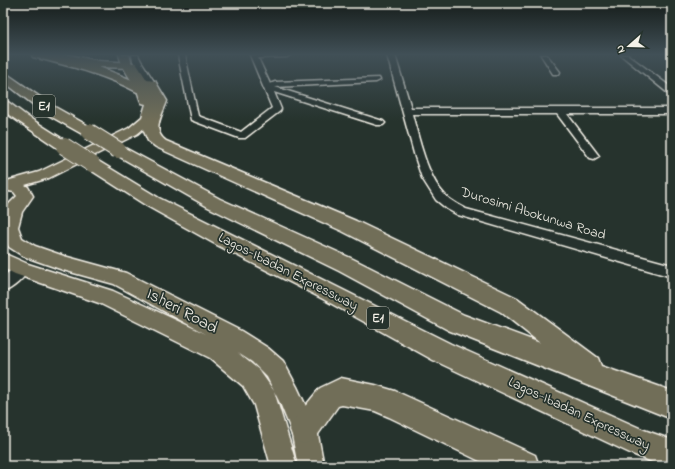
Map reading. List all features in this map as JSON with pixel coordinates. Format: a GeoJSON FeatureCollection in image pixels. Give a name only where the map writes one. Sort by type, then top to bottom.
{"type":"FeatureCollection","features":[{"type":"Feature","properties":{"kind":"highway","name":"Lagos-Ibadan Expressway"},"geometry":{"type":"LineString","coordinates":[[4,77],[48,109],[89,132],[120,144],[207,199],[346,266],[456,323],[672,405]]}},
{"type":"Feature","properties":{"kind":"highway"},"geometry":{"type":"LineString","coordinates":[[114,77],[147,88]]}},
{"type":"Feature","properties":{"kind":"highway"},"geometry":{"type":"LineString","coordinates":[[140,77],[147,88],[161,101],[150,129],[153,138],[161,144],[349,226],[509,305],[610,382]]}},
{"type":"Feature","properties":{"kind":"highway","name":"Lagos-Ibadan Expressway"},"geometry":{"type":"LineString","coordinates":[[3,105],[23,120],[159,205],[224,240],[332,293],[442,352],[640,443],[672,455]]}},
{"type":"Feature","properties":{"kind":"highway"},"geometry":{"type":"LineString","coordinates":[[304,430],[330,397],[341,391],[375,398],[394,405],[524,466]]}},
{"type":"Feature","properties":{"kind":"main road"},"geometry":{"type":"LineString","coordinates":[[4,187],[44,176],[120,144],[140,126],[148,116],[152,106],[152,100],[147,88]]}},
{"type":"Feature","properties":{"kind":"main road"},"geometry":{"type":"LineString","coordinates":[[14,208],[44,176]]}},
{"type":"Feature","properties":{"kind":"main road"},"geometry":{"type":"LineString","coordinates":[[4,187],[16,187],[23,190],[14,208]]}},
{"type":"Feature","properties":{"kind":"main road","name":"Isheri Road"},"geometry":{"type":"LineString","coordinates":[[14,208],[10,227],[15,242],[29,251],[63,263],[119,278],[233,338],[260,355],[275,369],[289,395],[304,430],[311,466]]}},
{"type":"Feature","properties":{"kind":"main road","name":"Isheri Road"},"geometry":{"type":"LineString","coordinates":[[3,260],[22,269],[106,297],[218,351],[251,378],[265,400],[284,466]]}},
{"type":"Feature","properties":{"kind":"street"},"geometry":{"type":"LineString","coordinates":[[143,77],[147,88]]}},
{"type":"Feature","properties":{"kind":"street"},"geometry":{"type":"LineString","coordinates":[[186,77],[194,118],[242,136],[277,109],[263,77]]}},
{"type":"Feature","properties":{"kind":"street","name":"Durosimi Abokunwa Road"},"geometry":{"type":"LineString","coordinates":[[398,77],[420,157],[428,178],[440,197],[451,206],[462,212],[672,271]]}},
{"type":"Feature","properties":{"kind":"street"},"geometry":{"type":"LineString","coordinates":[[652,77],[672,92]]}},
{"type":"Feature","properties":{"kind":"street"},"geometry":{"type":"LineString","coordinates":[[268,88],[275,84],[376,80]]}},
{"type":"Feature","properties":{"kind":"street"},"geometry":{"type":"LineString","coordinates":[[268,88],[380,123]]}},
{"type":"Feature","properties":{"kind":"street"},"geometry":{"type":"LineString","coordinates":[[408,111],[672,111]]}},
{"type":"Feature","properties":{"kind":"street"},"geometry":{"type":"LineString","coordinates":[[560,111],[594,156]]}},
{"type":"Feature","properties":{"kind":"street"},"geometry":{"type":"LineString","coordinates":[[3,286],[22,269]]}}]}
